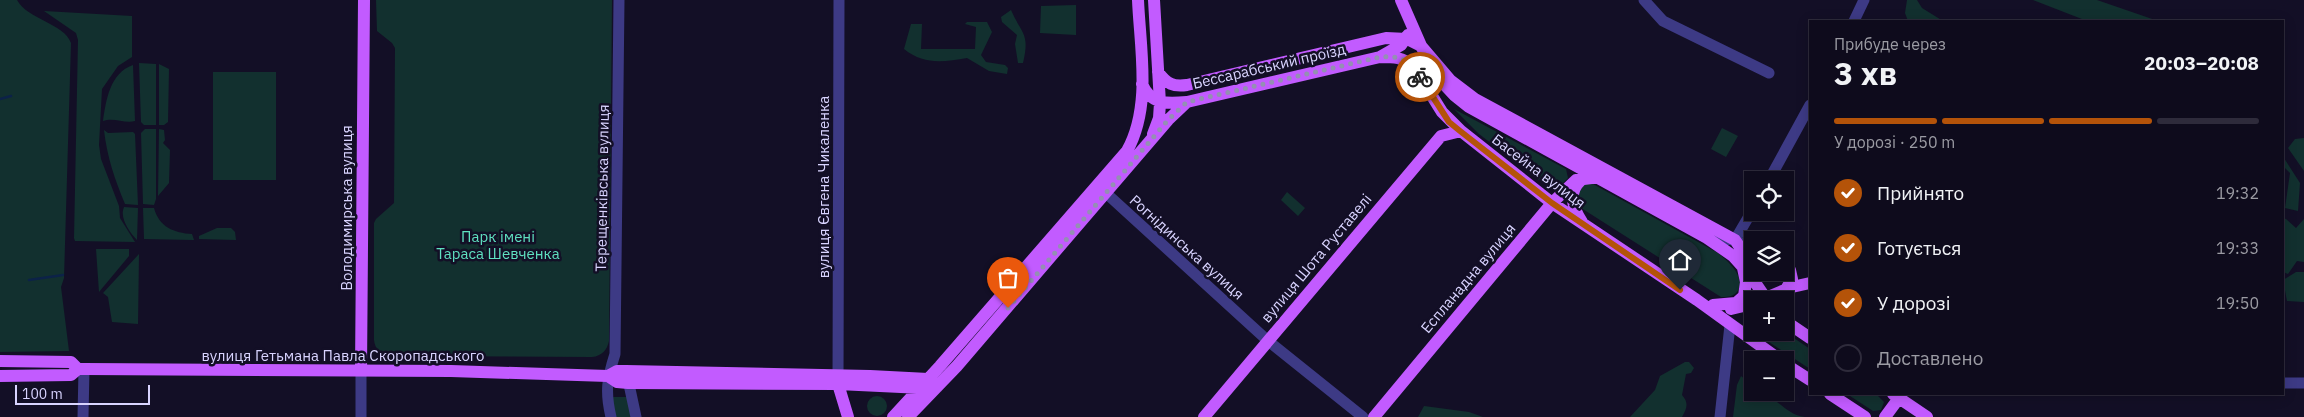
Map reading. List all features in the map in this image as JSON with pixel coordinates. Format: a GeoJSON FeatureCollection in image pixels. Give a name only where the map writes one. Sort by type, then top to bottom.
{"type":"FeatureCollection","features":[{"type":"Feature","properties":{"kind":"main road","name":"Володимирська вулиця"},"geometry":{"type":"LineString","coordinates":[[361,372],[364,0]]}},
{"type":"Feature","properties":{"kind":"main road"},"geometry":{"type":"LineString","coordinates":[[908,417],[932,383],[1127,150],[1138,127],[1142,84],[1138,0]]}},
{"type":"Feature","properties":{"kind":"main road"},"geometry":{"type":"LineString","coordinates":[[1150,143],[1158,118],[1160,103],[1154,0]]}},
{"type":"Feature","properties":{"kind":"main road","name":"Басейна вулиця"},"geometry":{"type":"LineString","coordinates":[[1401,0],[1427,61],[1444,86],[1469,107],[1592,177],[1707,238],[1744,263]]}},
{"type":"Feature","properties":{"kind":"main road"},"geometry":{"type":"LineString","coordinates":[[1407,39],[1409,20]]}},
{"type":"Feature","properties":{"kind":"main road","name":"Бессарабський проїзд"},"geometry":{"type":"LineString","coordinates":[[1158,72],[1168,84],[1175,86],[1187,85],[1386,38],[1407,39],[1421,46]]}},
{"type":"Feature","properties":{"kind":"main road","name":"Бессарабський проїзд"},"geometry":{"type":"LineString","coordinates":[[1160,103],[1187,102],[1380,57],[1401,45],[1407,39]]}},
{"type":"Feature","properties":{"kind":"main road","name":"Басейна вулиця"},"geometry":{"type":"LineString","coordinates":[[1421,46],[1450,80],[1475,99],[1735,240]]}},
{"type":"Feature","properties":{"kind":"main road","name":"Басейна вулиця"},"geometry":{"type":"LineString","coordinates":[[1380,57],[1398,56],[1406,60],[1414,67],[1442,112],[1460,131],[1552,203],[1697,300]]}},
{"type":"Feature","properties":{"kind":"main road"},"geometry":{"type":"LineString","coordinates":[[1142,84],[1148,96],[1160,103]]}},
{"type":"Feature","properties":{"kind":"main road"},"geometry":{"type":"LineString","coordinates":[[893,417],[917,389],[932,383],[1107,194],[1168,120],[1187,102]]}},
{"type":"Feature","properties":{"kind":"main road","name":"вулиця Шота Руставелі"},"geometry":{"type":"LineString","coordinates":[[1204,417],[1441,136],[1460,131]]}},
{"type":"Feature","properties":{"kind":"main road"},"geometry":{"type":"LineString","coordinates":[[1583,224],[1575,210],[1572,196],[1575,186],[1592,177]]}},
{"type":"Feature","properties":{"kind":"main road","name":"Еспланадна вулиця"},"geometry":{"type":"LineString","coordinates":[[1374,417],[1552,203],[1572,182],[1592,177]]}},
{"type":"Feature","properties":{"kind":"main road"},"geometry":{"type":"LineString","coordinates":[[1735,240],[1744,259]]}},
{"type":"Feature","properties":{"kind":"main road"},"geometry":{"type":"LineString","coordinates":[[1713,305],[1736,302],[1744,296],[1746,281]]}},
{"type":"Feature","properties":{"kind":"main road"},"geometry":{"type":"LineString","coordinates":[[1793,291],[1809,283]]}},
{"type":"Feature","properties":{"kind":"main road"},"geometry":{"type":"LineString","coordinates":[[1697,300],[1730,309],[1744,306]]}},
{"type":"Feature","properties":{"kind":"main road"},"geometry":{"type":"LineString","coordinates":[[1697,300],[1767,351]]}},
{"type":"Feature","properties":{"kind":"main road"},"geometry":{"type":"LineString","coordinates":[[1794,327],[1809,337]]}},
{"type":"Feature","properties":{"kind":"main road","name":"вулиця Гетьмана Павла Скоропадського"},"geometry":{"type":"LineString","coordinates":[[0,361],[71,362],[81,369]]}},
{"type":"Feature","properties":{"kind":"main road","name":"вулиця Гетьмана Павла Скоропадського"},"geometry":{"type":"LineString","coordinates":[[0,376],[71,375],[81,369],[510,372],[608,376],[617,371],[627,377],[838,379]]}},
{"type":"Feature","properties":{"kind":"main road"},"geometry":{"type":"LineString","coordinates":[[1794,370],[1809,379]]}},
{"type":"Feature","properties":{"kind":"main road"},"geometry":{"type":"LineString","coordinates":[[838,379],[932,383]]}},
{"type":"Feature","properties":{"kind":"main road"},"geometry":{"type":"LineString","coordinates":[[838,379],[917,389]]}},
{"type":"Feature","properties":{"kind":"main road"},"geometry":{"type":"LineString","coordinates":[[838,379],[848,417]]}},
{"type":"Feature","properties":{"kind":"main road"},"geometry":{"type":"LineString","coordinates":[[1832,395],[1865,417]]}},
{"type":"Feature","properties":{"kind":"main road"},"geometry":{"type":"LineString","coordinates":[[1885,417],[1896,396],[1927,417]]}},
{"type":"Feature","properties":{"kind":"street","name":"Терещенківська вулиця"},"geometry":{"type":"LineString","coordinates":[[611,417],[606,397],[608,376],[615,354],[619,0]]}},
{"type":"Feature","properties":{"kind":"street","name":"вулиця Євгена Чикаленка"},"geometry":{"type":"LineString","coordinates":[[838,379],[839,0]]}},
{"type":"Feature","properties":{"kind":"street"},"geometry":{"type":"LineString","coordinates":[[1644,0],[1662,21],[1769,73]]}},
{"type":"Feature","properties":{"kind":"street"},"geometry":{"type":"LineString","coordinates":[[1854,20],[1864,0]]}},
{"type":"Feature","properties":{"kind":"street"},"geometry":{"type":"LineString","coordinates":[[1775,171],[1809,107]]}},
{"type":"Feature","properties":{"kind":"street","name":"Рогнідинська вулиця"},"geometry":{"type":"LineString","coordinates":[[1107,194],[1267,340],[1363,417]]}},
{"type":"Feature","properties":{"kind":"street"},"geometry":{"type":"LineString","coordinates":[[1735,240],[1746,221]]}},
{"type":"Feature","properties":{"kind":"street"},"geometry":{"type":"LineString","coordinates":[[1707,238],[1735,240],[1744,245]]}},
{"type":"Feature","properties":{"kind":"street"},"geometry":{"type":"LineString","coordinates":[[1794,272],[1809,282]]}},
{"type":"Feature","properties":{"kind":"street"},"geometry":{"type":"LineString","coordinates":[[1720,417],[1730,325]]}},
{"type":"Feature","properties":{"kind":"street"},"geometry":{"type":"LineString","coordinates":[[81,369],[83,417]]}},
{"type":"Feature","properties":{"kind":"street","name":"Володимирська вулиця"},"geometry":{"type":"LineString","coordinates":[[361,372],[361,417]]}},
{"type":"Feature","properties":{"kind":"street"},"geometry":{"type":"LineString","coordinates":[[627,377],[636,417]]}},
{"type":"Feature","properties":{"kind":"street"},"geometry":{"type":"LineString","coordinates":[[2284,383],[2304,383]]}},
{"type":"Feature","properties":{"kind":"green space"},"geometry":{"type":"Polygon","coordinates":[[[0,0],[17,0],[29,12],[61,31],[71,43],[64,278],[61,287],[69,351],[0,352],[0,0]]]}},
{"type":"Feature","properties":{"kind":"green space","name":"Парк імені Тараса Шевченка"},"geometry":{"type":"Polygon","coordinates":[[[376,0],[612,0],[609,341],[601,354],[592,357],[390,356],[383,354],[377,348],[374,340],[374,223],[394,203],[395,48],[392,43],[377,31],[376,0]]]}},
{"type":"Feature","properties":{"kind":"green space"},"geometry":{"type":"Polygon","coordinates":[[[1907,0],[1917,0],[1922,8],[1941,20],[1908,20],[1905,13],[1907,0]]]}},
{"type":"Feature","properties":{"kind":"green space"},"geometry":{"type":"Polygon","coordinates":[[[2033,0],[2097,0],[2155,20],[2084,20],[2033,0]]]}},
{"type":"Feature","properties":{"kind":"green space"},"geometry":{"type":"Polygon","coordinates":[[[1076,5],[1076,35],[1040,33],[1041,6],[1076,5]]]}},
{"type":"Feature","properties":{"kind":"green space"},"geometry":{"type":"Polygon","coordinates":[[[1011,10],[1024,35],[1026,46],[1023,63],[1018,63],[1015,44],[1017,35],[1002,22],[1001,17],[1011,10]]]}},
{"type":"Feature","properties":{"kind":"green space"},"geometry":{"type":"Polygon","coordinates":[[[44,11],[132,16],[132,57],[118,66],[102,89],[99,145],[101,159],[119,206],[120,218],[135,242],[75,241],[78,40],[76,33],[44,11]]]}},
{"type":"Feature","properties":{"kind":"green space"},"geometry":{"type":"Polygon","coordinates":[[[967,22],[987,22],[992,32],[981,55],[986,62],[1005,65],[1008,68],[1007,74],[989,71],[967,58],[950,61],[926,60],[904,49],[911,24],[922,24],[921,49],[975,49],[976,27],[965,24],[967,22]]]}},
{"type":"Feature","properties":{"kind":"green space"},"geometry":{"type":"Polygon","coordinates":[[[139,63],[156,64],[156,125],[144,125],[141,122],[139,63]]]}},
{"type":"Feature","properties":{"kind":"green space"},"geometry":{"type":"Polygon","coordinates":[[[159,64],[169,69],[168,122],[164,125],[159,125],[159,64]]]}},
{"type":"Feature","properties":{"kind":"green space"},"geometry":{"type":"Polygon","coordinates":[[[133,65],[135,121],[103,121],[110,88],[119,74],[133,65]]]}},
{"type":"Feature","properties":{"kind":"green space"},"geometry":{"type":"Polygon","coordinates":[[[213,72],[276,72],[276,180],[213,180],[213,72]]]}},
{"type":"Feature","properties":{"kind":"green space"},"geometry":{"type":"Polygon","coordinates":[[[1454,109],[1566,169],[1568,178],[1561,185],[1548,187],[1479,134],[1454,109]]]}},
{"type":"Feature","properties":{"kind":"green space"},"geometry":{"type":"Polygon","coordinates":[[[1722,128],[1738,136],[1726,157],[1711,149],[1722,128]]]}},
{"type":"Feature","properties":{"kind":"green space"},"geometry":{"type":"Polygon","coordinates":[[[145,129],[156,129],[156,199],[154,205],[143,204],[141,133],[145,129]]]}},
{"type":"Feature","properties":{"kind":"green space"},"geometry":{"type":"Polygon","coordinates":[[[159,129],[164,130],[165,140],[163,143],[170,150],[169,183],[158,196],[159,129]]]}},
{"type":"Feature","properties":{"kind":"green space"},"geometry":{"type":"Polygon","coordinates":[[[104,130],[108,133],[133,132],[135,134],[138,205],[125,204],[112,168],[104,130]]]}},
{"type":"Feature","properties":{"kind":"green space"},"geometry":{"type":"Polygon","coordinates":[[[2304,138],[2304,171],[2288,148],[2295,139],[2304,138]]]}},
{"type":"Feature","properties":{"kind":"green space"},"geometry":{"type":"Polygon","coordinates":[[[2284,158],[2300,183],[2298,211],[2285,208],[2290,173],[2284,167],[2284,158]]]}},
{"type":"Feature","properties":{"kind":"green space"},"geometry":{"type":"Polygon","coordinates":[[[1585,183],[1593,184],[1718,253],[1732,266],[1739,277],[1739,288],[1736,293],[1731,296],[1721,297],[1578,206],[1574,193],[1585,183]]]}},
{"type":"Feature","properties":{"kind":"green space"},"geometry":{"type":"Polygon","coordinates":[[[1287,192],[1305,208],[1298,216],[1281,200],[1287,192]]]}},
{"type":"Feature","properties":{"kind":"green space"},"geometry":{"type":"Polygon","coordinates":[[[124,207],[138,208],[137,240],[128,229],[124,220],[124,207]]]}},
{"type":"Feature","properties":{"kind":"green space"},"geometry":{"type":"Polygon","coordinates":[[[143,208],[154,208],[156,215],[168,228],[192,234],[194,240],[144,239],[143,208]]]}},
{"type":"Feature","properties":{"kind":"green space"},"geometry":{"type":"Polygon","coordinates":[[[2284,218],[2296,228],[2304,219],[2304,262],[2297,261],[2288,274],[2284,272],[2284,218]]]}},
{"type":"Feature","properties":{"kind":"green space"},"geometry":{"type":"Polygon","coordinates":[[[217,228],[231,228],[235,232],[236,240],[199,239],[199,236],[217,228]]]}},
{"type":"Feature","properties":{"kind":"green space"},"geometry":{"type":"Polygon","coordinates":[[[96,249],[129,249],[129,256],[99,292],[96,249]]]}},
{"type":"Feature","properties":{"kind":"green space"},"geometry":{"type":"Polygon","coordinates":[[[139,254],[138,324],[112,322],[108,297],[103,293],[139,254]]]}},
{"type":"Feature","properties":{"kind":"green space"},"geometry":{"type":"Polygon","coordinates":[[[2296,272],[2304,272],[2304,302],[2287,301],[2284,279],[2296,272]]]}},
{"type":"Feature","properties":{"kind":"green space"},"geometry":{"type":"Polygon","coordinates":[[[1794,338],[1809,348],[1809,368],[1794,359],[1794,351],[1782,351],[1767,341],[1794,341],[1794,338]]]}},
{"type":"Feature","properties":{"kind":"green space"},"geometry":{"type":"Polygon","coordinates":[[[1685,362],[1689,362],[1694,368],[1691,373],[1686,374],[1682,395],[1686,401],[1686,406],[1682,417],[1630,417],[1655,390],[1660,376],[1685,362]]]}},
{"type":"Feature","properties":{"kind":"green space"},"geometry":{"type":"Polygon","coordinates":[[[1741,376],[1744,378],[1744,401],[1776,401],[1791,412],[1805,417],[1733,417],[1737,385],[1741,376]]]}},
{"type":"Feature","properties":{"kind":"green space"},"geometry":{"type":"Polygon","coordinates":[[[1849,395],[1877,395],[1884,402],[1881,410],[1873,411],[1849,395]]]}},
{"type":"Feature","properties":{"kind":"green space"},"geometry":{"type":"Polygon","coordinates":[[[873,396],[881,396],[887,402],[887,410],[881,416],[873,416],[867,410],[867,402],[873,396]]]}},
{"type":"Feature","properties":{"kind":"green space"},"geometry":{"type":"Polygon","coordinates":[[[606,397],[632,397],[636,417],[611,417],[606,397]]]}},
{"type":"Feature","properties":{"kind":"green space"},"geometry":{"type":"Polygon","coordinates":[[[1424,406],[1469,412],[1483,417],[1418,417],[1424,406]]]}},
{"type":"Feature","properties":{"kind":"waterway"},"geometry":{"type":"LineString","coordinates":[[0,99],[11,96]]}},
{"type":"Feature","properties":{"kind":"waterway"},"geometry":{"type":"LineString","coordinates":[[29,280],[63,275]]}},
{"type":"Feature","properties":{"kind":"way so far"},"geometry":{"type":"LineString","coordinates":[[1008,308],[1168,120],[1187,102],[1380,57],[1398,56],[1414,67],[1420,77]]}},
{"type":"Feature","properties":{"kind":"route"},"geometry":{"type":"LineString","coordinates":[[1420,77],[1449,122],[1552,203],[1680,290]]}}]}
